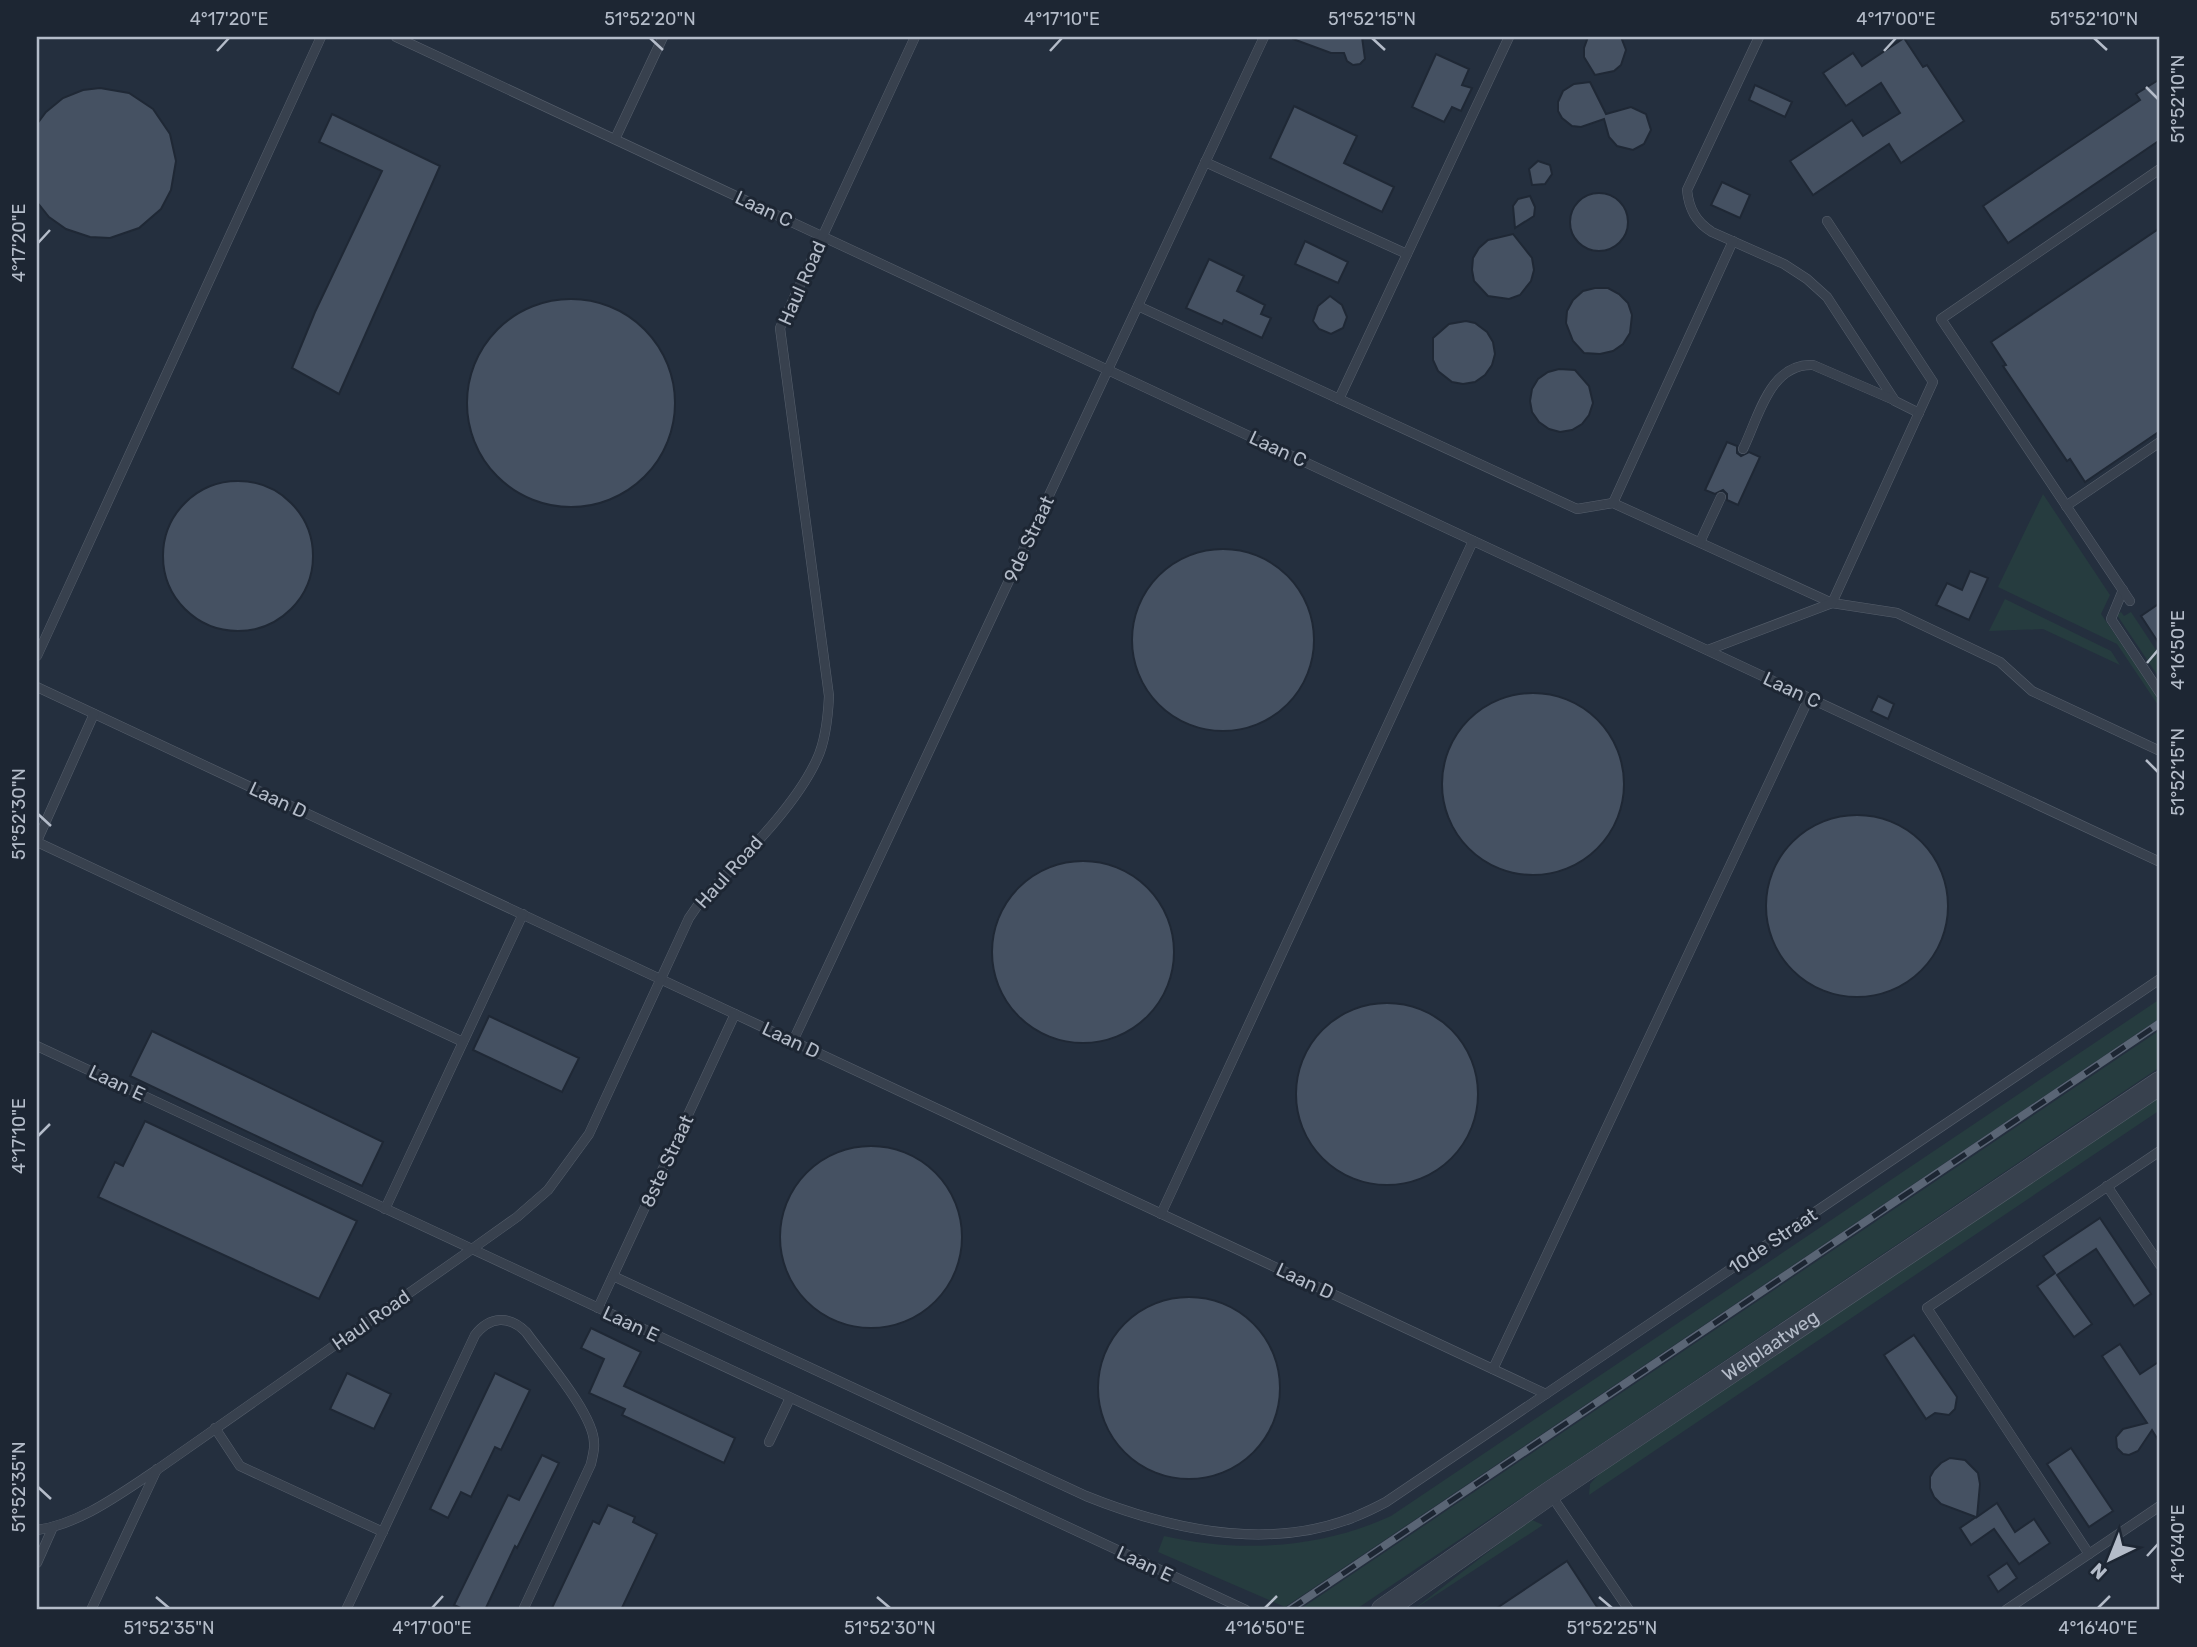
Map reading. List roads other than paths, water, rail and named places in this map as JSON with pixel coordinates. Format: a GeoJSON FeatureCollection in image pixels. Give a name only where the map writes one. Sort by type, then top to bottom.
{"type":"FeatureCollection","features":[{"type":"Feature","properties":{"kind":"street","name":"Welplaatweg"},"geometry":{"type":"LineString","coordinates":[[1383,1610],[1550,1493],[2160,1083]]}},
{"type":"Feature","properties":{"kind":"lane"},"geometry":{"type":"LineString","coordinates":[[37,656],[321,37]]}},
{"type":"Feature","properties":{"kind":"lane","name":"Laan C"},"geometry":{"type":"LineString","coordinates":[[396,37],[2160,862]]}},
{"type":"Feature","properties":{"kind":"lane"},"geometry":{"type":"LineString","coordinates":[[615,139],[663,37]]}},
{"type":"Feature","properties":{"kind":"lane","name":"Haul Road"},"geometry":{"type":"LineString","coordinates":[[37,1530],[53,1527],[105,1503],[158,1469],[472,1250],[548,1190],[589,1134],[689,918],[700,902],[784,810],[804,783],[817,758],[826,726],[829,696],[780,328],[915,37]]}},
{"type":"Feature","properties":{"kind":"lane","name":"9de Straat"},"geometry":{"type":"LineString","coordinates":[[793,1041],[1264,37]]}},
{"type":"Feature","properties":{"kind":"lane"},"geometry":{"type":"LineString","coordinates":[[1339,399],[1509,37]]}},
{"type":"Feature","properties":{"kind":"lane"},"geometry":{"type":"LineString","coordinates":[[1759,37],[1687,190],[1691,210],[1712,232],[1784,264],[1807,279],[1827,297],[1895,401]]}},
{"type":"Feature","properties":{"kind":"lane"},"geometry":{"type":"LineString","coordinates":[[1205,162],[1407,254]]}},
{"type":"Feature","properties":{"kind":"lane"},"geometry":{"type":"LineString","coordinates":[[2130,601],[1941,319],[2160,169]]}},
{"type":"Feature","properties":{"kind":"lane"},"geometry":{"type":"LineString","coordinates":[[1708,650],[1832,603],[1933,383],[1827,220]]}},
{"type":"Feature","properties":{"kind":"lane"},"geometry":{"type":"LineString","coordinates":[[1613,503],[1733,241]]}},
{"type":"Feature","properties":{"kind":"lane"},"geometry":{"type":"LineString","coordinates":[[1138,306],[1577,509],[1613,503],[1832,603],[1897,613],[2000,662],[2032,691],[2160,751]]}},
{"type":"Feature","properties":{"kind":"lane"},"geometry":{"type":"LineString","coordinates":[[1743,449],[1773,384],[1791,368],[1802,364],[1814,365],[1919,413]]}},
{"type":"Feature","properties":{"kind":"lane"},"geometry":{"type":"LineString","coordinates":[[2066,506],[2160,442]]}},
{"type":"Feature","properties":{"kind":"lane"},"geometry":{"type":"LineString","coordinates":[[1700,542],[1721,497]]}},
{"type":"Feature","properties":{"kind":"lane"},"geometry":{"type":"LineString","coordinates":[[1161,1214],[1473,541]]}},
{"type":"Feature","properties":{"kind":"lane"},"geometry":{"type":"LineString","coordinates":[[2123,590],[2110,619],[2160,692]]}},
{"type":"Feature","properties":{"kind":"lane","name":"Laan D"},"geometry":{"type":"LineString","coordinates":[[37,687],[662,976],[735,1014],[1546,1394]]}},
{"type":"Feature","properties":{"kind":"lane"},"geometry":{"type":"LineString","coordinates":[[1493,1369],[1809,698]]}},
{"type":"Feature","properties":{"kind":"lane"},"geometry":{"type":"LineString","coordinates":[[94,714],[37,841],[463,1042]]}},
{"type":"Feature","properties":{"kind":"lane"},"geometry":{"type":"LineString","coordinates":[[385,1209],[523,914]]}},
{"type":"Feature","properties":{"kind":"lane","name":"10de Straat"},"geometry":{"type":"LineString","coordinates":[[613,1276],[1119,1509],[1181,1527],[1224,1533],[1263,1534],[1322,1526],[1351,1518],[1386,1502],[2160,979]]}},
{"type":"Feature","properties":{"kind":"lane","name":"8ste Straat"},"geometry":{"type":"LineString","coordinates":[[598,1308],[735,1014]]}},
{"type":"Feature","properties":{"kind":"lane","name":"Laan E"},"geometry":{"type":"LineString","coordinates":[[37,1046],[1246,1610]]}},
{"type":"Feature","properties":{"kind":"lane"},"geometry":{"type":"LineString","coordinates":[[2089,1554],[1927,1308],[2160,1151]]}},
{"type":"Feature","properties":{"kind":"lane"},"geometry":{"type":"LineString","coordinates":[[2107,1186],[2160,1265]]}},
{"type":"Feature","properties":{"kind":"lane"},"geometry":{"type":"LineString","coordinates":[[346,1610],[475,1335],[480,1328],[497,1320],[507,1320],[517,1323],[526,1332],[578,1404],[595,1442],[590,1464],[523,1610]]}},
{"type":"Feature","properties":{"kind":"lane"},"geometry":{"type":"LineString","coordinates":[[769,1442],[790,1398]]}},
{"type":"Feature","properties":{"kind":"lane"},"geometry":{"type":"LineString","coordinates":[[215,1429],[240,1466],[383,1531]]}},
{"type":"Feature","properties":{"kind":"lane"},"geometry":{"type":"LineString","coordinates":[[91,1610],[158,1469]]}},
{"type":"Feature","properties":{"kind":"lane"},"geometry":{"type":"LineString","coordinates":[[1550,1493],[1629,1610]]}},
{"type":"Feature","properties":{"kind":"lane"},"geometry":{"type":"LineString","coordinates":[[2006,1610],[2160,1506]]}},
{"type":"Feature","properties":{"kind":"lane"},"geometry":{"type":"LineString","coordinates":[[37,1563],[53,1527]]}},
{"type":"Feature","properties":{"kind":"railway"},"geometry":{"type":"LineString","coordinates":[[1289,1610],[2160,1023]]}}]}
